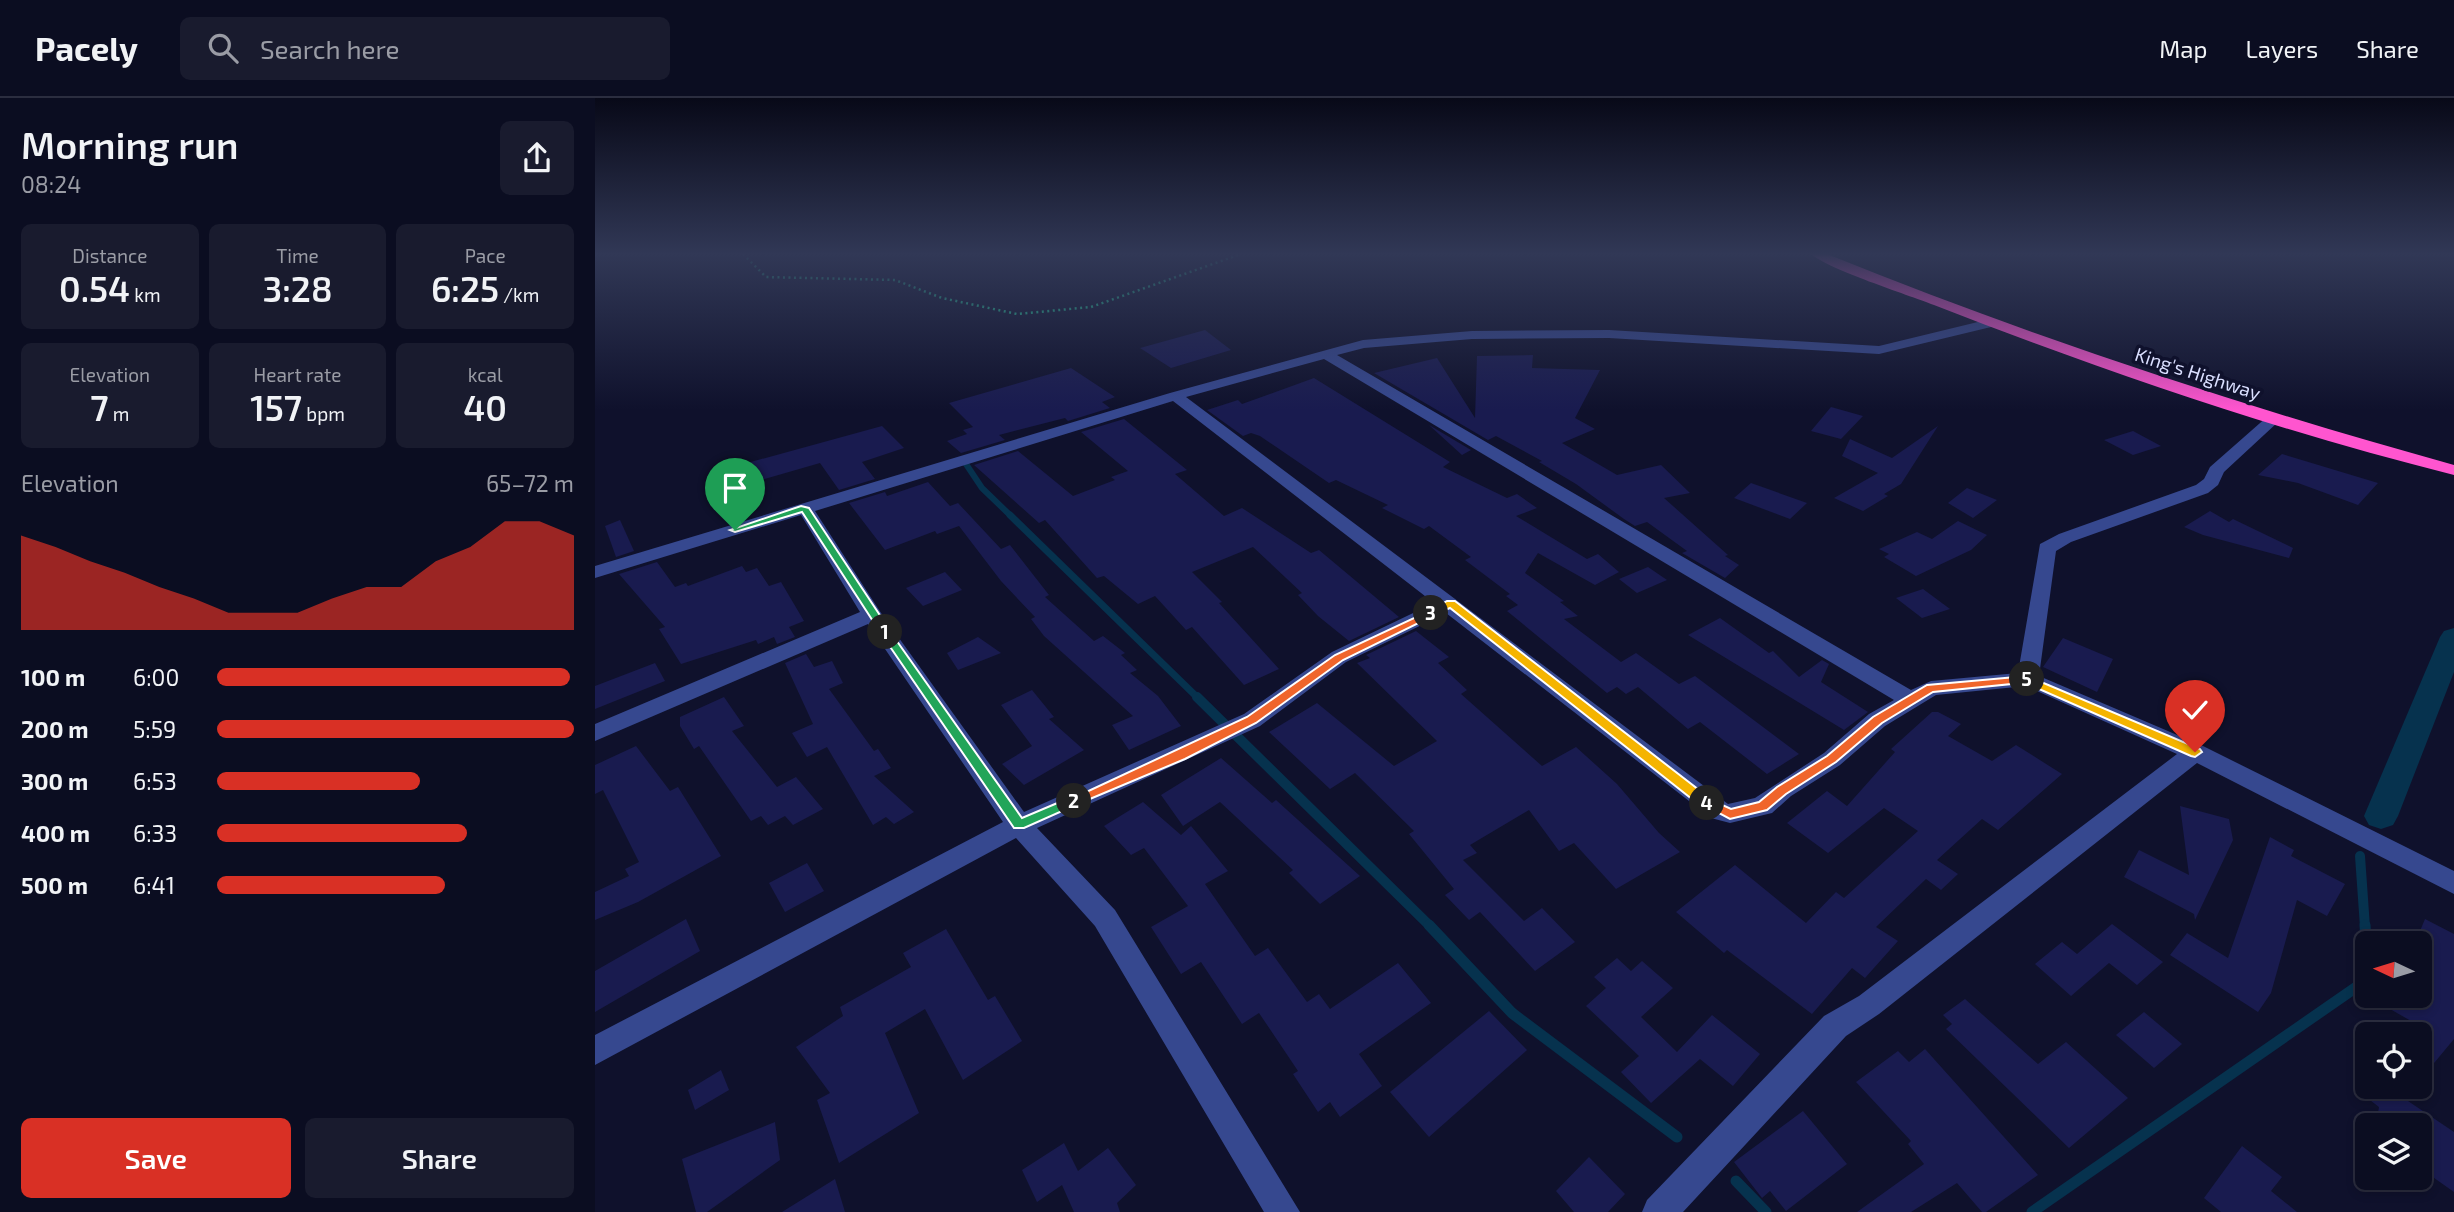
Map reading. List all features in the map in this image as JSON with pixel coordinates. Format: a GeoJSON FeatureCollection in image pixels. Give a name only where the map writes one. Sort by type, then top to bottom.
{"type":"FeatureCollection","features":[{"type":"Feature","properties":{"kind":"highway","name":"King's Highway"},"geometry":{"type":"LineString","coordinates":[[1943,306],[1986,324],[2273,419],[2454,470]]}},
{"type":"Feature","properties":{"kind":"highway","name":"King's Highway"},"geometry":{"type":"LineString","coordinates":[[1968,306],[2197,382],[2454,457]]}},
{"type":"Feature","properties":{"kind":"street"},"geometry":{"type":"LineString","coordinates":[[595,572],[1175,396],[1363,344],[1486,334],[1609,334],[1879,350],[1986,324]]}},
{"type":"Feature","properties":{"kind":"street"},"geometry":{"type":"LineString","coordinates":[[1325,354],[1911,700]]}},
{"type":"Feature","properties":{"kind":"street"},"geometry":{"type":"LineString","coordinates":[[1175,396],[1313,504],[1451,603],[1707,803],[1730,814],[1763,806],[1781,790],[1832,759],[1877,720],[1931,688],[2028,679],[2195,752],[2454,883]]}},
{"type":"Feature","properties":{"kind":"street"},"geometry":{"type":"LineString","coordinates":[[2028,679],[2047,548],[2202,489],[2212,481],[2216,470],[2273,419]]}},
{"type":"Feature","properties":{"kind":"street"},"geometry":{"type":"LineString","coordinates":[[805,508],[872,615],[1019,824],[1105,918],[1283,1212]]}},
{"type":"Feature","properties":{"kind":"street"},"geometry":{"type":"LineString","coordinates":[[595,1051],[1019,824],[1252,720],[1339,657],[1451,603]]}},
{"type":"Feature","properties":{"kind":"street"},"geometry":{"type":"LineString","coordinates":[[595,733],[803,642],[872,615]]}},
{"type":"Feature","properties":{"kind":"street"},"geometry":{"type":"LineString","coordinates":[[1659,1212],[1835,1026],[1869,1005],[2195,752]]}},
{"type":"Feature","properties":{"kind":"path"},"geometry":{"type":"LineString","coordinates":[[979,306],[1017,314],[1094,306]]}},
{"type":"Feature","properties":{"kind":"building"},"geometry":{"type":"Polygon","coordinates":[[[1205,330],[1231,350],[1171,368],[1140,348],[1205,330]]]}},
{"type":"Feature","properties":{"kind":"building"},"geometry":{"type":"Polygon","coordinates":[[[1533,355],[1532,368],[1600,370],[1575,418],[1595,429],[1562,443],[1617,475],[1661,465],[1690,493],[1664,498],[1728,555],[1725,556],[1739,565],[1725,578],[1682,553],[1687,551],[1647,522],[1635,526],[1576,484],[1539,462],[1542,461],[1496,436],[1488,440],[1374,373],[1437,358],[1475,418],[1477,356],[1533,355]]]}},
{"type":"Feature","properties":{"kind":"building"},"geometry":{"type":"Polygon","coordinates":[[[1071,368],[1115,397],[1102,402],[1110,408],[1068,421],[1065,418],[999,435],[1005,440],[961,453],[947,441],[967,434],[963,430],[973,427],[949,403],[1071,368]]]}},
{"type":"Feature","properties":{"kind":"building"},"geometry":{"type":"Polygon","coordinates":[[[1314,378],[1450,462],[1443,467],[1507,498],[1517,494],[1537,508],[1516,516],[1587,559],[1598,554],[1619,572],[1595,585],[1538,553],[1525,573],[1564,601],[1560,602],[1578,616],[1564,619],[1621,662],[1636,653],[1679,684],[1695,676],[1799,754],[1767,774],[1700,722],[1688,729],[1638,687],[1626,694],[1617,687],[1607,693],[1507,611],[1518,605],[1506,596],[1510,594],[1465,560],[1471,557],[1429,526],[1424,529],[1382,508],[1388,505],[1336,480],[1329,483],[1260,436],[1251,433],[1243,436],[1207,410],[1238,400],[1242,404],[1314,378]]]}},
{"type":"Feature","properties":{"kind":"building"},"geometry":{"type":"Polygon","coordinates":[[[1831,407],[1863,416],[1841,439],[1811,431],[1831,407]]]}},
{"type":"Feature","properties":{"kind":"building"},"geometry":{"type":"Polygon","coordinates":[[[1124,419],[1187,470],[1175,474],[1224,516],[1242,508],[1311,553],[1319,550],[1399,617],[1349,641],[1318,616],[1298,595],[1302,593],[1253,547],[1192,572],[1222,602],[1219,603],[1279,669],[1244,685],[1192,627],[1186,630],[1155,596],[1138,604],[1104,576],[1097,578],[1045,520],[1039,523],[974,465],[1018,451],[1073,496],[1115,480],[1111,477],[1128,471],[1081,432],[1124,419]]]}},
{"type":"Feature","properties":{"kind":"building"},"geometry":{"type":"Polygon","coordinates":[[[1429,425],[1471,450],[1462,455],[1429,425]]]}},
{"type":"Feature","properties":{"kind":"building"},"geometry":{"type":"Polygon","coordinates":[[[882,426],[904,448],[862,462],[875,479],[839,490],[820,463],[754,482],[747,463],[882,426]]]}},
{"type":"Feature","properties":{"kind":"building"},"geometry":{"type":"Polygon","coordinates":[[[1938,426],[1901,484],[1884,494],[1888,496],[1863,511],[1834,498],[1878,473],[1842,456],[1850,439],[1892,458],[1938,426]]]}},
{"type":"Feature","properties":{"kind":"building"},"geometry":{"type":"Polygon","coordinates":[[[2133,431],[2161,446],[2133,455],[2104,440],[2133,431]]]}},
{"type":"Feature","properties":{"kind":"building"},"geometry":{"type":"Polygon","coordinates":[[[2282,454],[2378,483],[2358,505],[2298,483],[2258,475],[2282,454]]]}},
{"type":"Feature","properties":{"kind":"building"},"geometry":{"type":"Polygon","coordinates":[[[928,482],[950,506],[958,503],[1001,549],[1010,545],[1049,595],[1045,597],[1094,641],[1103,636],[1125,653],[1121,655],[1137,670],[1130,673],[1158,696],[1181,726],[1129,750],[1112,725],[1133,716],[1044,636],[1031,619],[1035,617],[1001,581],[959,526],[937,534],[935,531],[885,550],[849,503],[885,492],[887,496],[928,482]]]}},
{"type":"Feature","properties":{"kind":"building"},"geometry":{"type":"Polygon","coordinates":[[[1751,483],[1807,503],[1790,519],[1734,498],[1751,483]]]}},
{"type":"Feature","properties":{"kind":"building"},"geometry":{"type":"Polygon","coordinates":[[[1967,488],[1997,500],[1973,518],[1948,503],[1967,488]]]}},
{"type":"Feature","properties":{"kind":"building"},"geometry":{"type":"Polygon","coordinates":[[[2210,511],[2229,522],[2233,519],[2293,548],[2289,558],[2203,535],[2184,527],[2210,511]]]}},
{"type":"Feature","properties":{"kind":"building"},"geometry":{"type":"Polygon","coordinates":[[[620,520],[634,551],[616,557],[605,526],[620,520]]]}},
{"type":"Feature","properties":{"kind":"building"},"geometry":{"type":"Polygon","coordinates":[[[1958,521],[1987,535],[1971,550],[1916,576],[1884,557],[1889,554],[1879,549],[1917,532],[1932,539],[1958,521]]]}},
{"type":"Feature","properties":{"kind":"building"},"geometry":{"type":"Polygon","coordinates":[[[657,562],[675,587],[686,583],[688,586],[742,566],[746,572],[757,568],[769,586],[781,582],[804,621],[789,627],[795,637],[777,644],[774,637],[758,644],[756,640],[681,664],[659,629],[665,627],[619,574],[657,562]]]}},
{"type":"Feature","properties":{"kind":"building"},"geometry":{"type":"Polygon","coordinates":[[[1648,567],[1667,580],[1637,593],[1619,579],[1648,567]]]}},
{"type":"Feature","properties":{"kind":"building"},"geometry":{"type":"Polygon","coordinates":[[[945,572],[962,590],[923,606],[906,588],[945,572]]]}},
{"type":"Feature","properties":{"kind":"building"},"geometry":{"type":"Polygon","coordinates":[[[1923,589],[1950,609],[1922,618],[1896,598],[1923,589]]]}},
{"type":"Feature","properties":{"kind":"building"},"geometry":{"type":"Polygon","coordinates":[[[1720,618],[1769,653],[1773,651],[1799,677],[1822,660],[1829,664],[1821,682],[1868,712],[1844,730],[1688,635],[1720,618]]]}},
{"type":"Feature","properties":{"kind":"building"},"geometry":{"type":"Polygon","coordinates":[[[1416,631],[1449,657],[1438,663],[1467,690],[1461,694],[1542,766],[1576,747],[1617,784],[1659,833],[1680,852],[1616,889],[1574,843],[1559,851],[1529,810],[1470,845],[1477,853],[1463,860],[1524,921],[1542,908],[1575,942],[1535,971],[1480,912],[1469,920],[1445,895],[1454,889],[1409,834],[1414,831],[1355,773],[1330,789],[1269,732],[1317,703],[1394,766],[1437,741],[1357,663],[1370,658],[1366,655],[1416,631]]]}},
{"type":"Feature","properties":{"kind":"building"},"geometry":{"type":"Polygon","coordinates":[[[978,637],[1001,653],[958,670],[947,653],[978,637]]]}},
{"type":"Feature","properties":{"kind":"building"},"geometry":{"type":"Polygon","coordinates":[[[2063,638],[2113,659],[2097,692],[2043,667],[2063,638]]]}},
{"type":"Feature","properties":{"kind":"building"},"geometry":{"type":"Polygon","coordinates":[[[806,654],[814,667],[832,661],[843,683],[829,689],[874,751],[878,749],[891,768],[874,776],[914,812],[894,824],[886,817],[873,825],[827,747],[807,757],[792,733],[813,724],[785,663],[806,654]]]}},
{"type":"Feature","properties":{"kind":"building"},"geometry":{"type":"Polygon","coordinates":[[[655,663],[665,681],[595,709],[595,686],[655,663]]]}},
{"type":"Feature","properties":{"kind":"building"},"geometry":{"type":"Polygon","coordinates":[[[1032,690],[1054,717],[1049,719],[1084,750],[1024,785],[1002,764],[1032,746],[1001,705],[1032,690]]]}},
{"type":"Feature","properties":{"kind":"building"},"geometry":{"type":"Polygon","coordinates":[[[724,697],[744,726],[732,731],[777,787],[796,777],[823,809],[793,825],[785,816],[768,825],[761,816],[751,821],[699,746],[694,749],[680,726],[680,717],[724,697]]]}},
{"type":"Feature","properties":{"kind":"building"},"geometry":{"type":"Polygon","coordinates":[[[1932,712],[1938,712],[1961,724],[1948,736],[1992,761],[2016,745],[2062,774],[1998,830],[1982,819],[1937,860],[1958,874],[1941,890],[1926,879],[1876,927],[1898,941],[1865,978],[1852,968],[1812,1014],[1727,950],[1724,953],[1676,912],[1735,865],[1806,923],[1836,892],[1844,898],[1918,831],[1884,808],[1828,853],[1787,823],[1827,791],[1847,806],[1895,752],[1891,749],[1932,712]]]}},
{"type":"Feature","properties":{"kind":"building"},"geometry":{"type":"Polygon","coordinates":[[[636,746],[670,791],[678,787],[721,856],[638,902],[595,920],[595,892],[629,876],[625,869],[639,862],[603,790],[595,794],[595,765],[636,746]]]}},
{"type":"Feature","properties":{"kind":"building"},"geometry":{"type":"Polygon","coordinates":[[[1221,758],[1272,803],[1276,800],[1360,876],[1320,904],[1289,873],[1293,870],[1220,802],[1183,826],[1161,795],[1221,758]]]}},
{"type":"Feature","properties":{"kind":"building"},"geometry":{"type":"Polygon","coordinates":[[[1143,802],[1181,835],[1191,826],[1228,871],[1205,884],[1255,956],[1268,948],[1307,1002],[1319,994],[1330,1009],[1398,963],[1431,1003],[1359,1054],[1382,1086],[1340,1117],[1330,1102],[1318,1112],[1293,1074],[1298,1071],[1259,1013],[1242,1024],[1201,962],[1181,974],[1151,927],[1188,906],[1144,848],[1131,855],[1104,826],[1143,802]]]}},
{"type":"Feature","properties":{"kind":"building"},"geometry":{"type":"Polygon","coordinates":[[[2180,806],[2229,819],[2233,840],[2195,920],[2194,914],[2124,877],[2139,850],[2189,875],[2180,806]]]}},
{"type":"Feature","properties":{"kind":"building"},"geometry":{"type":"Polygon","coordinates":[[[2270,837],[2294,850],[2291,856],[2345,884],[2327,916],[2297,900],[2271,993],[2258,1012],[2170,955],[2187,933],[2228,958],[2270,837]]]}},
{"type":"Feature","properties":{"kind":"building"},"geometry":{"type":"Polygon","coordinates":[[[807,863],[824,891],[785,912],[769,883],[807,863]]]}},
{"type":"Feature","properties":{"kind":"building"},"geometry":{"type":"Polygon","coordinates":[[[686,919],[700,951],[595,1012],[595,971],[686,919]]]}},
{"type":"Feature","properties":{"kind":"building"},"geometry":{"type":"Polygon","coordinates":[[[2425,919],[2454,934],[2454,1039],[2432,1066],[2432,1022],[2413,1022],[2388,1008],[2433,1008],[2433,931],[2420,931],[2425,919]]]}},
{"type":"Feature","properties":{"kind":"building"},"geometry":{"type":"Polygon","coordinates":[[[2112,924],[2163,962],[2137,985],[2109,963],[2071,996],[2035,964],[2062,942],[2077,954],[2112,924]]]}},
{"type":"Feature","properties":{"kind":"building"},"geometry":{"type":"Polygon","coordinates":[[[946,929],[988,1000],[995,996],[1022,1041],[963,1080],[925,1009],[885,1033],[919,1113],[839,1163],[817,1100],[830,1093],[796,1047],[843,1016],[840,1007],[911,967],[903,953],[946,929]]]}},
{"type":"Feature","properties":{"kind":"building"},"geometry":{"type":"Polygon","coordinates":[[[1617,958],[1631,971],[1642,961],[1673,988],[1641,1017],[1677,1052],[1712,1015],[1760,1054],[1733,1086],[1700,1059],[1651,1103],[1621,1072],[1639,1056],[1586,1006],[1606,988],[1594,977],[1617,958]]]}},
{"type":"Feature","properties":{"kind":"building"},"geometry":{"type":"Polygon","coordinates":[[[1965,999],[2038,1064],[2066,1042],[2128,1098],[2069,1148],[1946,1029],[1952,1024],[1943,1015],[1965,999]]]}},
{"type":"Feature","properties":{"kind":"building"},"geometry":{"type":"Polygon","coordinates":[[[1489,1011],[1527,1050],[1429,1137],[1390,1092],[1489,1011]]]}},
{"type":"Feature","properties":{"kind":"building"},"geometry":{"type":"Polygon","coordinates":[[[2144,1012],[2182,1044],[2154,1068],[2116,1035],[2144,1012]]]}},
{"type":"Feature","properties":{"kind":"building"},"geometry":{"type":"Polygon","coordinates":[[[1925,1049],[2038,1175],[1986,1212],[1982,1212],[1957,1183],[1911,1212],[1857,1212],[1924,1164],[1908,1144],[1911,1141],[1856,1082],[1898,1051],[1909,1062],[1925,1049]]]}},
{"type":"Feature","properties":{"kind":"building"},"geometry":{"type":"Polygon","coordinates":[[[721,1070],[729,1090],[695,1110],[688,1090],[721,1070]]]}},
{"type":"Feature","properties":{"kind":"building"},"geometry":{"type":"Polygon","coordinates":[[[2369,1099],[2405,1099],[2426,1113],[2378,1113],[2379,1107],[2369,1099]]]}},
{"type":"Feature","properties":{"kind":"building"},"geometry":{"type":"Polygon","coordinates":[[[1803,1111],[1847,1164],[1786,1211],[1770,1191],[1762,1198],[1734,1162],[1803,1111]]]}},
{"type":"Feature","properties":{"kind":"building"},"geometry":{"type":"Polygon","coordinates":[[[2432,1117],[2454,1132],[2454,1192],[2432,1176],[2432,1117]]]}},
{"type":"Feature","properties":{"kind":"building"},"geometry":{"type":"Polygon","coordinates":[[[775,1122],[780,1160],[707,1212],[696,1212],[682,1159],[775,1122]]]}},
{"type":"Feature","properties":{"kind":"building"},"geometry":{"type":"Polygon","coordinates":[[[1064,1143],[1078,1171],[1108,1148],[1136,1185],[1117,1203],[1120,1212],[1074,1212],[1062,1185],[1037,1202],[1022,1170],[1064,1143]]]}},
{"type":"Feature","properties":{"kind":"building"},"geometry":{"type":"Polygon","coordinates":[[[2242,1146],[2282,1177],[2271,1191],[2297,1212],[2221,1212],[2204,1198],[2242,1146]]]}},
{"type":"Feature","properties":{"kind":"building"},"geometry":{"type":"Polygon","coordinates":[[[1589,1157],[1625,1194],[1608,1212],[1574,1212],[1556,1191],[1589,1157]]]}},
{"type":"Feature","properties":{"kind":"building"},"geometry":{"type":"Polygon","coordinates":[[[835,1179],[845,1212],[782,1212],[835,1179]]]}},
{"type":"Feature","properties":{"kind":"waterway"},"geometry":{"type":"LineString","coordinates":[[966,464],[982,488],[1012,517]]}},
{"type":"Feature","properties":{"kind":"waterway"},"geometry":{"type":"LineString","coordinates":[[1010,515],[1199,699]]}},
{"type":"Feature","properties":{"kind":"waterway"},"geometry":{"type":"LineString","coordinates":[[2381,816],[2454,637]]}},
{"type":"Feature","properties":{"kind":"waterway"},"geometry":{"type":"LineString","coordinates":[[1197,697],[1429,925]]}},
{"type":"Feature","properties":{"kind":"waterway"},"geometry":{"type":"LineString","coordinates":[[2360,856],[2365,927]]}},
{"type":"Feature","properties":{"kind":"waterway"},"geometry":{"type":"LineString","coordinates":[[1429,925],[1512,1013],[1677,1137]]}},
{"type":"Feature","properties":{"kind":"waterway"},"geometry":{"type":"LineString","coordinates":[[2365,925],[2365,931]]}},
{"type":"Feature","properties":{"kind":"waterway"},"geometry":{"type":"LineString","coordinates":[[2032,1212],[2355,988]]}},
{"type":"Feature","properties":{"kind":"waterway"},"geometry":{"type":"LineString","coordinates":[[1736,1181],[1766,1212]]}},
{"type":"Feature","properties":{"kind":"route"},"geometry":{"type":"LineString","coordinates":[[735,530],[805,508],[872,615],[879,621],[1019,824],[1180,755],[1252,720],[1339,657],[1451,603],[1707,803],[1730,814],[1763,806],[1781,790],[1832,759],[1877,720],[1931,688],[2028,679],[2195,752]]}}]}
